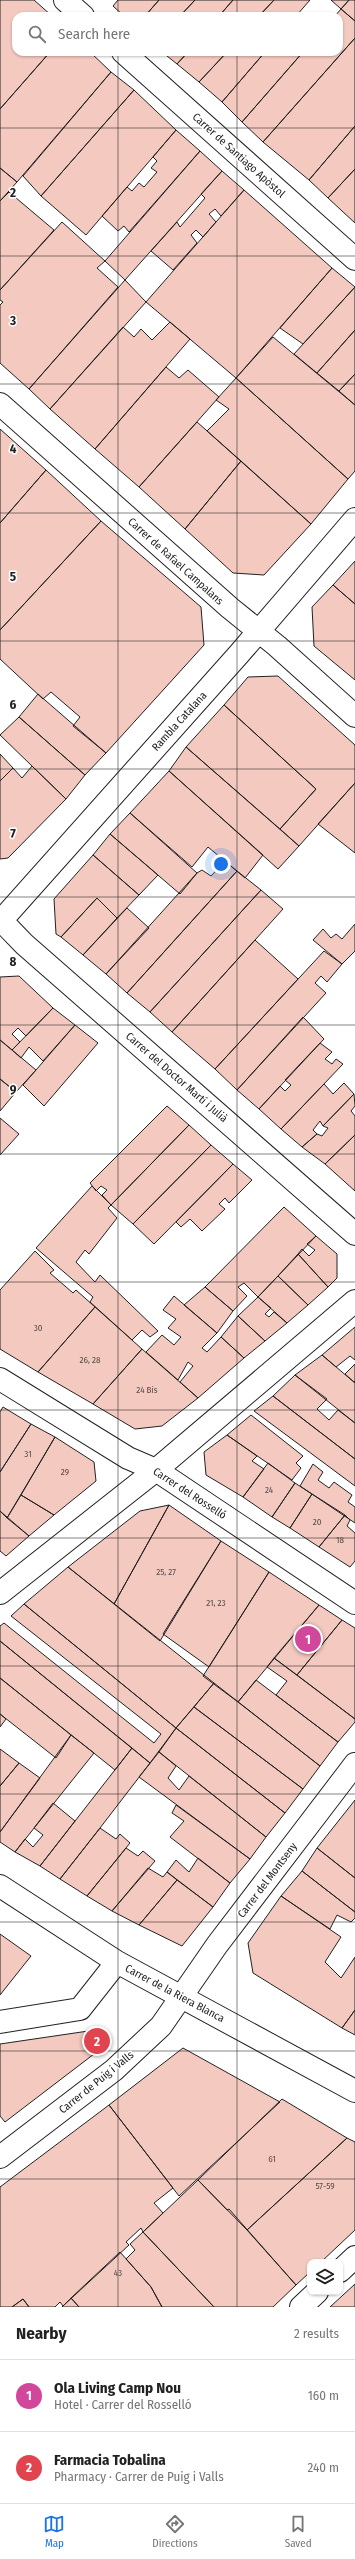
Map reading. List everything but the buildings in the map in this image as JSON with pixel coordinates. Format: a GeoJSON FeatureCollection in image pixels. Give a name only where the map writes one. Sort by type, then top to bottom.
{"type":"FeatureCollection","features":[{"type":"Feature","properties":{"kind":"street"},"geometry":{"type":"LineString","coordinates":[[65,0],[78,12]]}},
{"type":"Feature","properties":{"kind":"street","name":"Carrer de Santiago Apòstol"},"geometry":{"type":"LineString","coordinates":[[127,56],[355,259]]}},
{"type":"Feature","properties":{"kind":"street","name":"Carrer de Rafael Campalans"},"geometry":{"type":"LineString","coordinates":[[0,404],[230,608],[258,630],[355,716]]}},
{"type":"Feature","properties":{"kind":"street","name":"Rambla Catalana"},"geometry":{"type":"LineString","coordinates":[[0,920],[355,519]]}},
{"type":"Feature","properties":{"kind":"street","name":"Carrer del Doctor Martí i Julià"},"geometry":{"type":"LineString","coordinates":[[0,920],[24,944],[355,1234]]}},
{"type":"Feature","properties":{"kind":"street"},"geometry":{"type":"LineString","coordinates":[[0,1593],[156,1470],[355,1301]]}},
{"type":"Feature","properties":{"kind":"street","name":"Carrer del Rosselló"},"geometry":{"type":"LineString","coordinates":[[0,1379],[128,1458],[156,1470],[355,1603]]}},
{"type":"Feature","properties":{"kind":"street","name":"Carrer del Montseny"},"geometry":{"type":"LineString","coordinates":[[181,1997],[221,1939],[355,1764]]}},
{"type":"Feature","properties":{"kind":"street","name":"Carrer de la Riera Blanca"},"geometry":{"type":"LineString","coordinates":[[0,1886],[117,1962],[355,2091]]}},
{"type":"Feature","properties":{"kind":"street"},"geometry":{"type":"LineString","coordinates":[[0,2022],[80,2009],[117,1962]]}},
{"type":"Feature","properties":{"kind":"street","name":"Carrer de Puig i Valls"},"geometry":{"type":"LineString","coordinates":[[0,2157],[114,2070],[161,2026],[181,1997]]}},
{"type":"Feature","properties":{"kind":"street"},"geometry":{"type":"LineString","coordinates":[[343,2268],[355,2257]]}},
{"type":"Feature","properties":{"kind":"street"},"geometry":{"type":"LineString","coordinates":[[301,2307],[314,2295]]}},
{"type":"Feature","properties":{"kind":"place","name":"Ola Living Camp Nou"},"geometry":{"type":"Point","coordinates":[308,1639]}},
{"type":"Feature","properties":{"kind":"place","name":"Farmacia Tobalina"},"geometry":{"type":"Point","coordinates":[97,2041]}}]}
